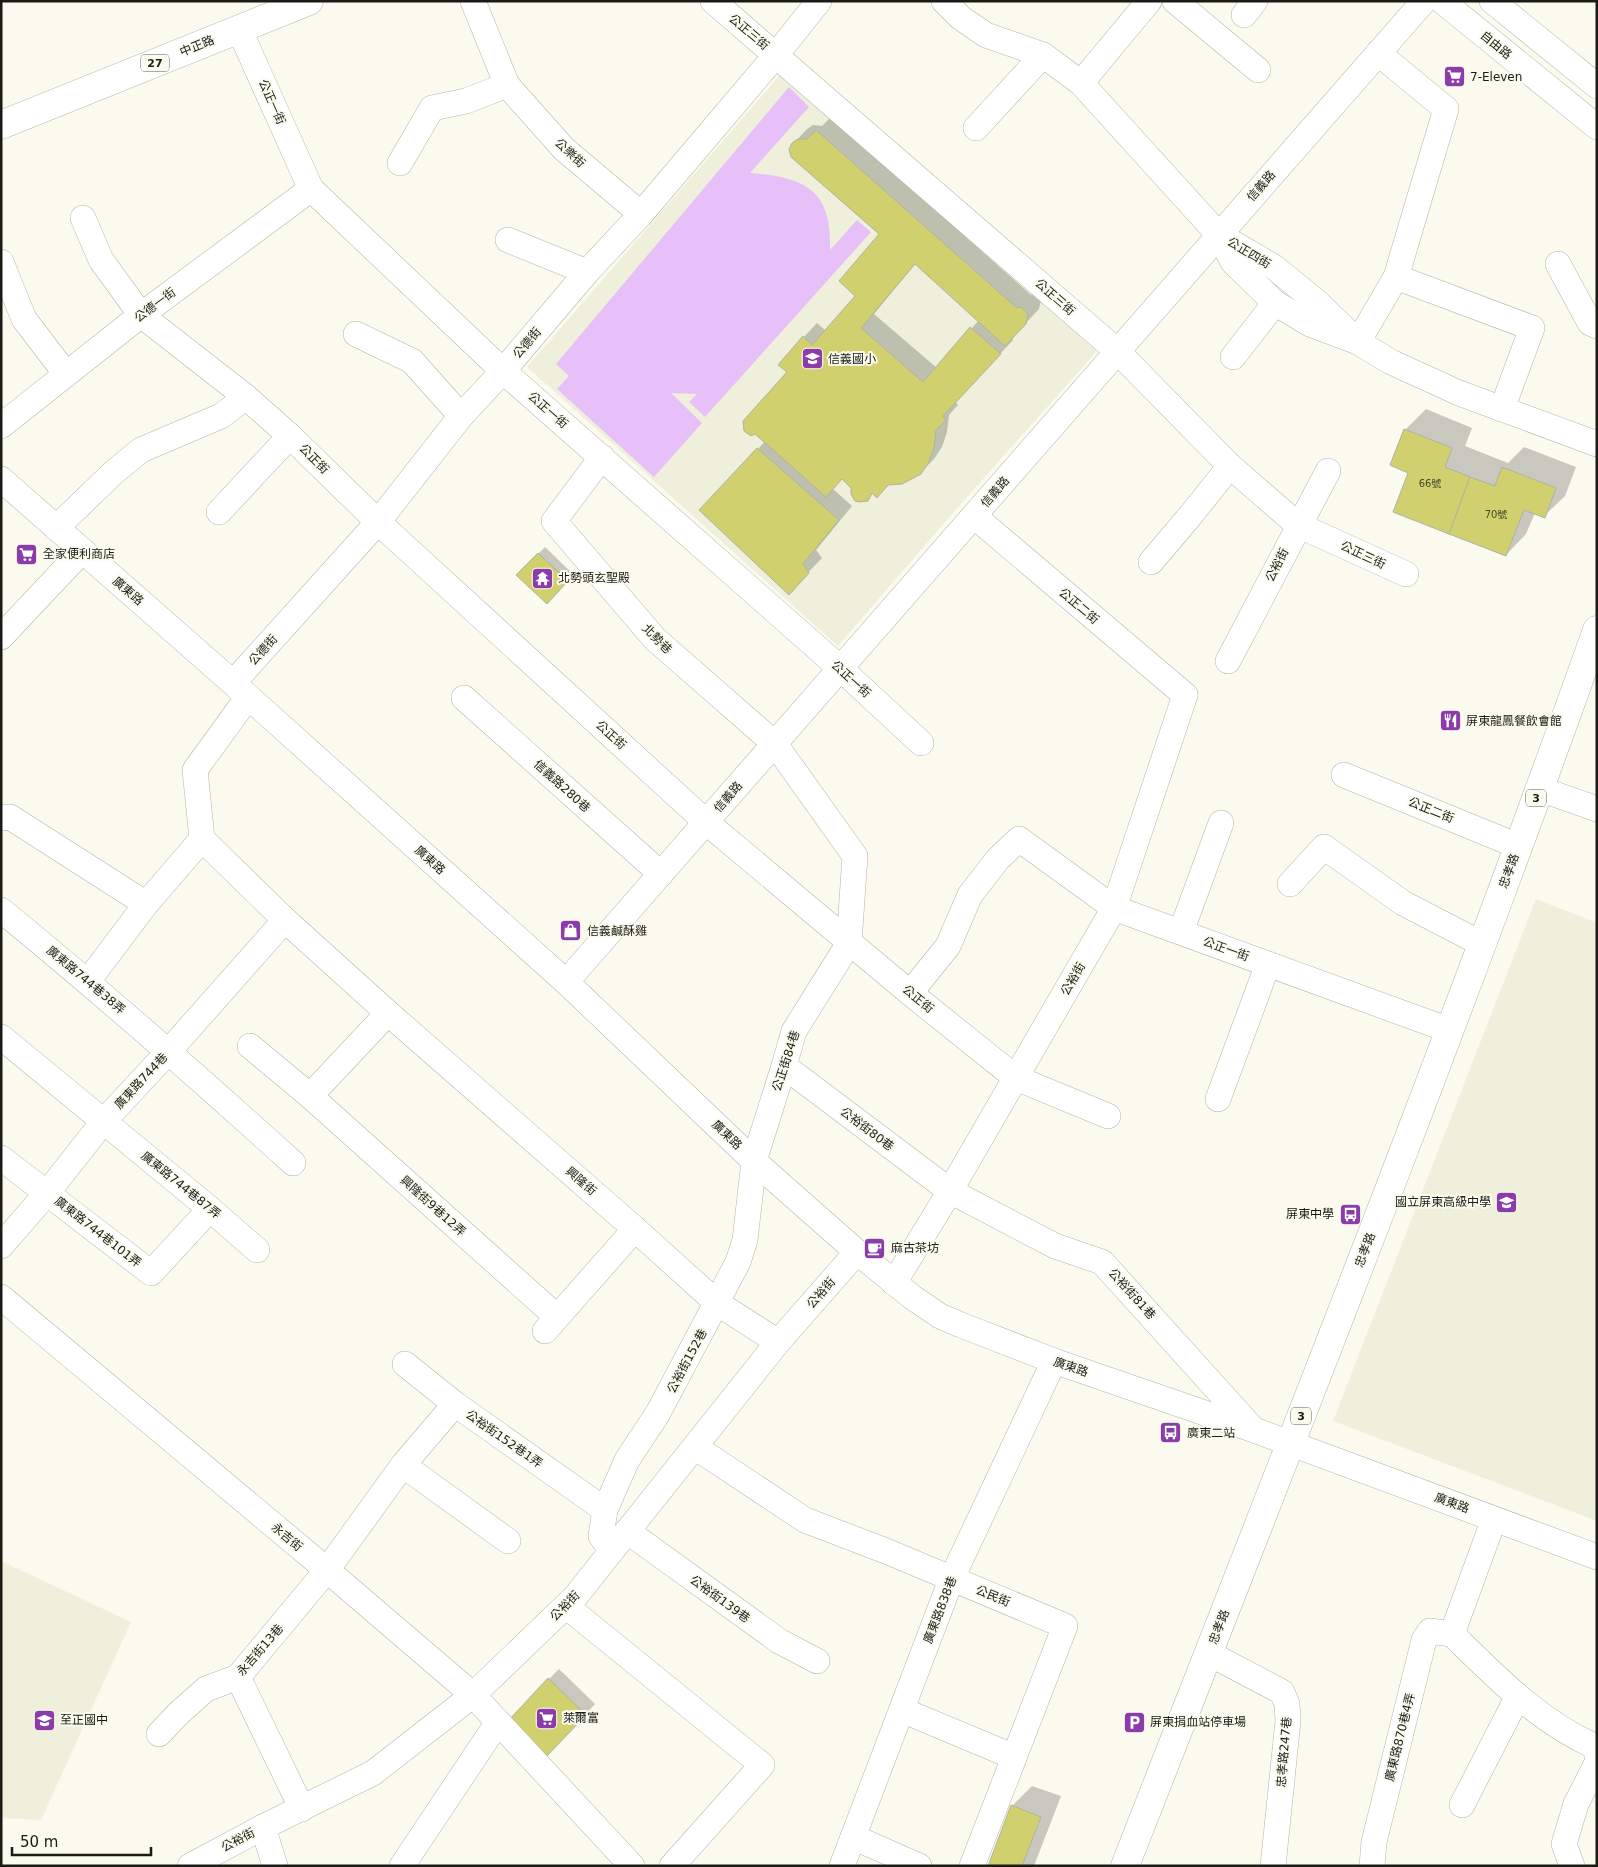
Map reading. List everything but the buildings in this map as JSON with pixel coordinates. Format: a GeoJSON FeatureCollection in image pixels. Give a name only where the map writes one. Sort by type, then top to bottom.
{"type":"FeatureCollection","features":[{"type":"Feature","properties":{"kind":"main road","name":"中正路"},"geometry":{"type":"LineString","coordinates":[[1,125],[239,29],[298,3]]}},
{"type":"Feature","properties":{"kind":"main road","name":"忠孝路"},"geometry":{"type":"LineString","coordinates":[[1125,1866],[1291,1443],[1518,846],[1591,662],[1597,630]]}},
{"type":"Feature","properties":{"kind":"street","name":"公樂街"},"geometry":{"type":"LineString","coordinates":[[473,1],[507,86],[564,149],[641,214]]}},
{"type":"Feature","properties":{"kind":"street","name":"公正三街"},"geometry":{"type":"LineString","coordinates":[[713,1],[1117,351],[1230,466],[1298,525],[1406,574]]}},
{"type":"Feature","properties":{"kind":"street","name":"公德街"},"geometry":{"type":"LineString","coordinates":[[240,690],[378,522],[460,416],[503,371],[587,272],[641,214],[776,55],[819,1]]}},
{"type":"Feature","properties":{"kind":"street","name":"公正四街"},"geometry":{"type":"LineString","coordinates":[[944,1],[961,18],[986,35],[1043,55],[1081,83],[1219,235],[1274,267],[1318,303],[1358,342],[1391,362],[1459,393],[1597,444]]}},
{"type":"Feature","properties":{"kind":"street"},"geometry":{"type":"LineString","coordinates":[[1081,83],[1149,1]]}},
{"type":"Feature","properties":{"kind":"street"},"geometry":{"type":"LineString","coordinates":[[1175,1],[1258,70]]}},
{"type":"Feature","properties":{"kind":"street","name":"信義路"},"geometry":{"type":"LineString","coordinates":[[566,982],[1424,1]]}},
{"type":"Feature","properties":{"kind":"street","name":"自由路"},"geometry":{"type":"LineString","coordinates":[[1442,1],[1597,127]]}},
{"type":"Feature","properties":{"kind":"street"},"geometry":{"type":"LineString","coordinates":[[1492,1],[1597,86]]}},
{"type":"Feature","properties":{"kind":"street","name":"公正一街"},"geometry":{"type":"LineString","coordinates":[[239,29],[311,189],[503,371],[840,668],[921,743]]}},
{"type":"Feature","properties":{"kind":"street"},"geometry":{"type":"LineString","coordinates":[[1219,235],[1233,262],[1275,303],[1310,324],[1358,342],[1396,277],[1446,109],[1378,53]]}},
{"type":"Feature","properties":{"kind":"street"},"geometry":{"type":"LineString","coordinates":[[976,128],[1043,55]]}},
{"type":"Feature","properties":{"kind":"street"},"geometry":{"type":"LineString","coordinates":[[400,162],[432,108],[466,101],[507,86]]}},
{"type":"Feature","properties":{"kind":"street","name":"公德一街"},"geometry":{"type":"LineString","coordinates":[[1,426],[141,315],[311,189]]}},
{"type":"Feature","properties":{"kind":"street","name":"公正街"},"geometry":{"type":"LineString","coordinates":[[82,218],[101,260],[141,315],[246,397],[290,436],[378,522],[706,822],[910,994],[1016,1078],[1108,1116]]}},
{"type":"Feature","properties":{"kind":"street"},"geometry":{"type":"LineString","coordinates":[[508,240],[587,272]]}},
{"type":"Feature","properties":{"kind":"street"},"geometry":{"type":"LineString","coordinates":[[1,262],[24,319],[66,374]]}},
{"type":"Feature","properties":{"kind":"street"},"geometry":{"type":"LineString","coordinates":[[1558,264],[1590,323],[1597,326]]}},
{"type":"Feature","properties":{"kind":"street"},"geometry":{"type":"LineString","coordinates":[[1396,277],[1532,328],[1502,409]]}},
{"type":"Feature","properties":{"kind":"street"},"geometry":{"type":"LineString","coordinates":[[1233,357],[1275,303]]}},
{"type":"Feature","properties":{"kind":"street"},"geometry":{"type":"LineString","coordinates":[[356,334],[412,361],[460,416]]}},
{"type":"Feature","properties":{"kind":"street"},"geometry":{"type":"LineString","coordinates":[[56,528],[141,450],[221,416],[246,397]]}},
{"type":"Feature","properties":{"kind":"street"},"geometry":{"type":"LineString","coordinates":[[219,512],[290,436]]}},
{"type":"Feature","properties":{"kind":"street","name":"北勢巷"},"geometry":{"type":"LineString","coordinates":[[602,457],[554,521],[656,639],[775,744],[856,856],[850,943]]}},
{"type":"Feature","properties":{"kind":"street"},"geometry":{"type":"LineString","coordinates":[[1150,562],[1230,466]]}},
{"type":"Feature","properties":{"kind":"street","name":"公裕街"},"geometry":{"type":"LineString","coordinates":[[1228,661],[1328,471]]}},
{"type":"Feature","properties":{"kind":"street","name":"廣東路"},"geometry":{"type":"LineString","coordinates":[[1,479],[566,982],[754,1161],[894,1283],[940,1316],[1054,1361],[1291,1443],[1597,1557]]}},
{"type":"Feature","properties":{"kind":"street","name":"公正二街"},"geometry":{"type":"LineString","coordinates":[[974,516],[1185,695]]}},
{"type":"Feature","properties":{"kind":"street"},"geometry":{"type":"LineString","coordinates":[[1,638],[82,551]]}},
{"type":"Feature","properties":{"kind":"street"},"geometry":{"type":"LineString","coordinates":[[240,690],[195,770],[202,839],[285,920],[388,1013],[310,1096]]}},
{"type":"Feature","properties":{"kind":"street","name":"公裕街"},"geometry":{"type":"LineString","coordinates":[[894,1283],[950,1191],[1114,908],[1185,695]]}},
{"type":"Feature","properties":{"kind":"street","name":"信義路280巷"},"geometry":{"type":"LineString","coordinates":[[464,698],[661,874]]}},
{"type":"Feature","properties":{"kind":"street","name":"公正二街"},"geometry":{"type":"LineString","coordinates":[[1344,775],[1518,846]]}},
{"type":"Feature","properties":{"kind":"street"},"geometry":{"type":"LineString","coordinates":[[1540,789],[1597,809]]}},
{"type":"Feature","properties":{"kind":"street"},"geometry":{"type":"LineString","coordinates":[[1,818],[10,817],[146,904]]}},
{"type":"Feature","properties":{"kind":"street"},"geometry":{"type":"LineString","coordinates":[[1181,932],[1220,823]]}},
{"type":"Feature","properties":{"kind":"street"},"geometry":{"type":"LineString","coordinates":[[88,981],[146,904],[202,839]]}},
{"type":"Feature","properties":{"kind":"street","name":"公正一街"},"geometry":{"type":"LineString","coordinates":[[910,994],[948,946],[970,896],[998,859],[1019,839],[1114,908],[1449,1030]]}},
{"type":"Feature","properties":{"kind":"street"},"geometry":{"type":"LineString","coordinates":[[1290,884],[1324,846],[1403,903],[1482,944]]}},
{"type":"Feature","properties":{"kind":"street","name":"廣東路744巷38弄"},"geometry":{"type":"LineString","coordinates":[[1,910],[88,981],[169,1051],[293,1163]]}},
{"type":"Feature","properties":{"kind":"street","name":"廣東路744巷"},"geometry":{"type":"LineString","coordinates":[[1,1246],[47,1193],[102,1122],[169,1051],[285,920]]}},
{"type":"Feature","properties":{"kind":"street","name":"公正街84巷"},"geometry":{"type":"LineString","coordinates":[[754,1161],[794,1031],[850,943]]}},
{"type":"Feature","properties":{"kind":"street"},"geometry":{"type":"LineString","coordinates":[[1218,1099],[1268,964]]}},
{"type":"Feature","properties":{"kind":"street","name":"興隆街"},"geometry":{"type":"LineString","coordinates":[[388,1013],[635,1228],[717,1303],[778,1342]]}},
{"type":"Feature","properties":{"kind":"street","name":"廣東路744巷87弄"},"geometry":{"type":"LineString","coordinates":[[1,1037],[257,1250]]}},
{"type":"Feature","properties":{"kind":"street","name":"興隆街9巷12弄"},"geometry":{"type":"LineString","coordinates":[[250,1046],[310,1096],[551,1324],[635,1228]]}},
{"type":"Feature","properties":{"kind":"street","name":"公裕街80巷"},"geometry":{"type":"LineString","coordinates":[[784,1066],[950,1191]]}},
{"type":"Feature","properties":{"kind":"street"},"geometry":{"type":"LineString","coordinates":[[1,1158],[47,1193]]}},
{"type":"Feature","properties":{"kind":"street","name":"公裕街152巷"},"geometry":{"type":"LineString","coordinates":[[619,1541],[601,1536],[605,1510],[628,1460],[658,1413],[738,1262],[745,1240],[754,1161]]}},
{"type":"Feature","properties":{"kind":"street","name":"公裕街81巷"},"geometry":{"type":"LineString","coordinates":[[950,1191],[1056,1246],[1102,1262],[1254,1430]]}},
{"type":"Feature","properties":{"kind":"street","name":"廣東路744巷101弄"},"geometry":{"type":"LineString","coordinates":[[47,1193],[151,1273],[210,1209]]}},
{"type":"Feature","properties":{"kind":"street","name":"公裕街"},"geometry":{"type":"LineString","coordinates":[[190,1866],[263,1826],[302,1809],[373,1773],[473,1696],[575,1597],[778,1342],[857,1252]]}},
{"type":"Feature","properties":{"kind":"street","name":"永吉街"},"geometry":{"type":"LineString","coordinates":[[1,1297],[327,1570],[473,1696],[632,1866]]}},
{"type":"Feature","properties":{"kind":"street","name":"廣東路838巷"},"geometry":{"type":"LineString","coordinates":[[842,1866],[951,1580],[1054,1361]]}},
{"type":"Feature","properties":{"kind":"street","name":"公裕街152巷1弄"},"geometry":{"type":"LineString","coordinates":[[405,1364],[455,1404],[605,1510]]}},
{"type":"Feature","properties":{"kind":"street","name":"永吉街13巷"},"geometry":{"type":"LineString","coordinates":[[159,1734],[178,1713],[206,1689],[238,1677],[327,1570],[403,1465],[455,1404]]}},
{"type":"Feature","properties":{"kind":"street","name":"公民街"},"geometry":{"type":"LineString","coordinates":[[695,1447],[805,1520],[886,1551],[951,1580],[1065,1626],[972,1866]]}},
{"type":"Feature","properties":{"kind":"street"},"geometry":{"type":"LineString","coordinates":[[403,1465],[508,1541]]}},
{"type":"Feature","properties":{"kind":"street"},"geometry":{"type":"LineString","coordinates":[[1494,1519],[1452,1634],[1500,1681],[1546,1720],[1571,1736],[1594,1746],[1597,1754]]}},
{"type":"Feature","properties":{"kind":"street","name":"公裕街139巷"},"geometry":{"type":"LineString","coordinates":[[619,1541],[779,1641],[817,1661]]}},
{"type":"Feature","properties":{"kind":"street"},"geometry":{"type":"LineString","coordinates":[[566,1606],[762,1765],[672,1866]]}},
{"type":"Feature","properties":{"kind":"street","name":"廣東路870巷4弄"},"geometry":{"type":"LineString","coordinates":[[1372,1866],[1374,1842],[1424,1640],[1430,1631],[1452,1634]]}},
{"type":"Feature","properties":{"kind":"street","name":"忠孝路247巷"},"geometry":{"type":"LineString","coordinates":[[1208,1653],[1282,1692],[1287,1704],[1288,1721],[1273,1866]]}},
{"type":"Feature","properties":{"kind":"street"},"geometry":{"type":"LineString","coordinates":[[238,1677],[302,1809]]}},
{"type":"Feature","properties":{"kind":"street"},"geometry":{"type":"LineString","coordinates":[[1462,1805],[1518,1696]]}},
{"type":"Feature","properties":{"kind":"street"},"geometry":{"type":"LineString","coordinates":[[902,1710],[1014,1757]]}},
{"type":"Feature","properties":{"kind":"street"},"geometry":{"type":"LineString","coordinates":[[408,1862],[498,1722]]}},
{"type":"Feature","properties":{"kind":"street"},"geometry":{"type":"LineString","coordinates":[[1572,1866],[1564,1844],[1576,1804],[1597,1763]]}},
{"type":"Feature","properties":{"kind":"street"},"geometry":{"type":"LineString","coordinates":[[263,1826],[275,1866]]}},
{"type":"Feature","properties":{"kind":"street"},"geometry":{"type":"LineString","coordinates":[[853,1837],[919,1866]]}},
{"type":"Feature","properties":{"kind":"shaded area","name":"信義國小"},"geometry":{"type":"Polygon","coordinates":[[[780,75],[1097,351],[838,646],[527,367],[780,75]]]}},
{"type":"Feature","properties":{"kind":"shaded area"},"geometry":{"type":"Polygon","coordinates":[[[789,87],[809,107],[750,173],[786,178],[800,183],[811,190],[820,200],[826,213],[830,250],[857,220],[871,232],[705,417],[689,402],[697,394],[671,393],[702,423],[654,477],[557,389],[569,376],[556,364],[789,87]]]}},
{"type":"Feature","properties":{"kind":"shaded area","name":"國立屏東高級中學"},"geometry":{"type":"Polygon","coordinates":[[[1536,899],[1597,923],[1597,1521],[1333,1421],[1536,899]]]}},
{"type":"Feature","properties":{"kind":"shaded area","name":"至正國中"},"geometry":{"type":"Polygon","coordinates":[[[1,1561],[131,1622],[41,1820],[1,1818],[1,1561]]]}},
{"type":"Feature","properties":{"kind":"place","name":"7-Eleven"},"geometry":{"type":"Point","coordinates":[1454,77]}},
{"type":"Feature","properties":{"kind":"place","name":"信義國小"},"geometry":{"type":"Point","coordinates":[812,359]}},
{"type":"Feature","properties":{"kind":"place","name":"全家便利商店"},"geometry":{"type":"Point","coordinates":[27,554]}},
{"type":"Feature","properties":{"kind":"place","name":"北勢頭玄聖殿"},"geometry":{"type":"Point","coordinates":[542,578]}},
{"type":"Feature","properties":{"kind":"place","name":"屏東龍鳳餐飲會館"},"geometry":{"type":"Point","coordinates":[1450,721]}},
{"type":"Feature","properties":{"kind":"place","name":"信義鹹酥雞"},"geometry":{"type":"Point","coordinates":[571,931]}},
{"type":"Feature","properties":{"kind":"place","name":"國立屏東高級中學"},"geometry":{"type":"Point","coordinates":[1507,1202]}},
{"type":"Feature","properties":{"kind":"place","name":"屏東中學"},"geometry":{"type":"Point","coordinates":[1350,1214]}},
{"type":"Feature","properties":{"kind":"place","name":"麻古茶坊"},"geometry":{"type":"Point","coordinates":[875,1248]}},
{"type":"Feature","properties":{"kind":"place","name":"廣東二站"},"geometry":{"type":"Point","coordinates":[1171,1433]}},
{"type":"Feature","properties":{"kind":"place","name":"萊爾富"},"geometry":{"type":"Point","coordinates":[547,1718]}},
{"type":"Feature","properties":{"kind":"place","name":"至正國中"},"geometry":{"type":"Point","coordinates":[44,1720]}},
{"type":"Feature","properties":{"kind":"place","name":"屏東捐血站停車場"},"geometry":{"type":"Point","coordinates":[1134,1722]}}]}
